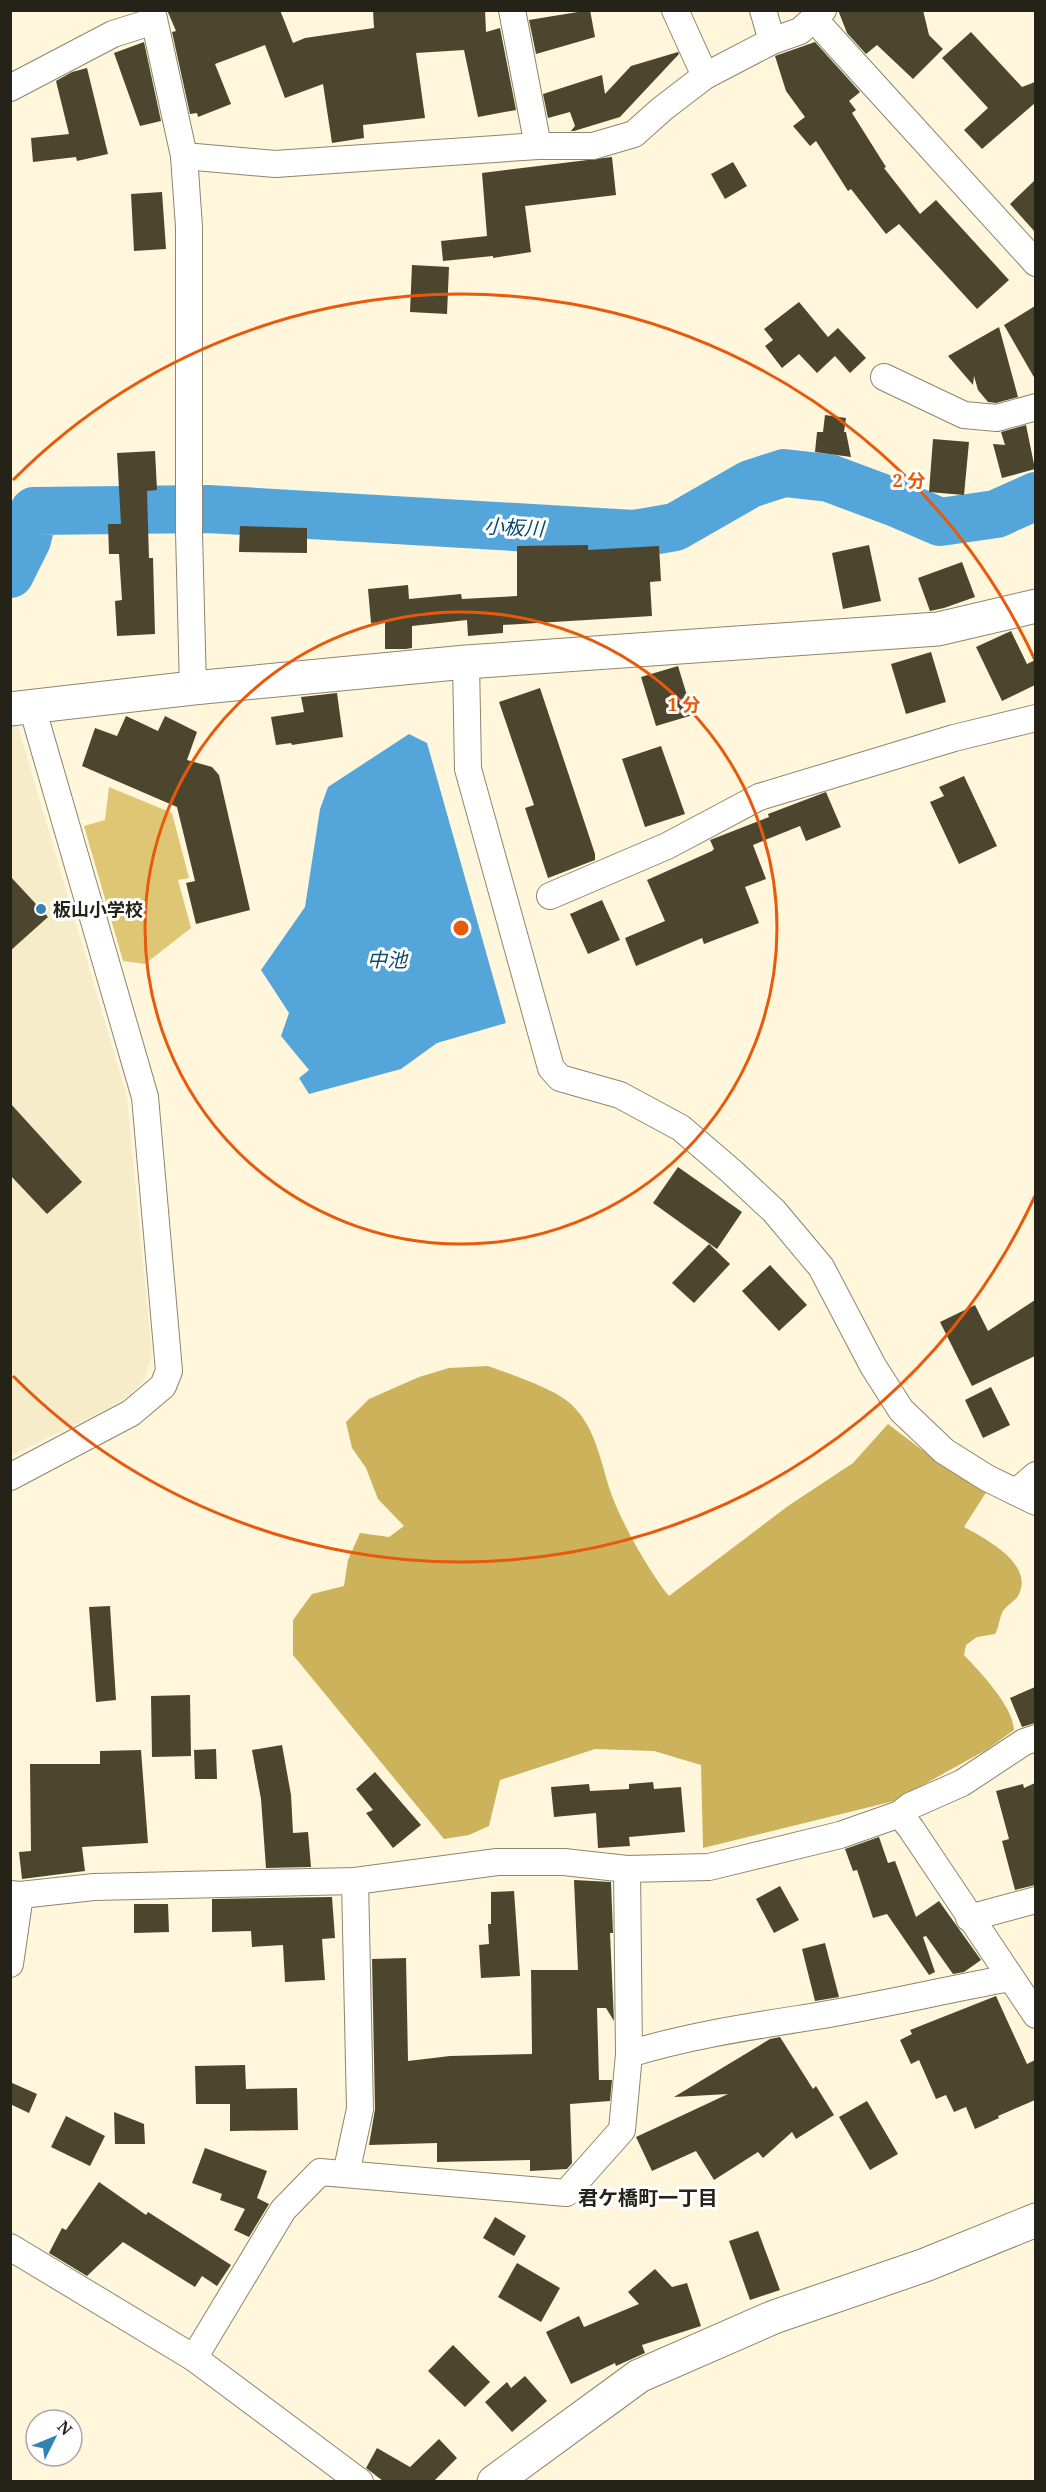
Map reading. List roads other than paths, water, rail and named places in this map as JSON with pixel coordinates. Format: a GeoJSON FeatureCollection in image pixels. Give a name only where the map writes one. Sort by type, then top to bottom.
{"type":"FeatureCollection","features":[{"type":"Feature","properties":{"kind":"street"},"geometry":{"type":"LineString","coordinates":[[517,10],[512,11],[538,146]]}},
{"type":"Feature","properties":{"kind":"street"},"geometry":{"type":"LineString","coordinates":[[675,10],[705,76]]}},
{"type":"Feature","properties":{"kind":"street"},"geometry":{"type":"LineString","coordinates":[[763,10],[772,41]]}},
{"type":"Feature","properties":{"kind":"street"},"geometry":{"type":"LineString","coordinates":[[184,156],[275,164],[538,146],[593,147],[634,134],[705,76],[772,41],[800,31],[819,15],[1035,263]]}},
{"type":"Feature","properties":{"kind":"street"},"geometry":{"type":"LineString","coordinates":[[10,88],[113,34],[153,16],[184,156],[189,227],[191,494],[189,532],[193,688]]}},
{"type":"Feature","properties":{"kind":"street"},"geometry":{"type":"LineString","coordinates":[[884,377],[964,415],[997,417],[1035,407]]}},
{"type":"Feature","properties":{"kind":"street"},"geometry":{"type":"LineString","coordinates":[[10,1477],[131,1413],[163,1386],[169,1371],[145,1097],[21,708],[193,688],[466,662],[938,629],[1035,606]]}},
{"type":"Feature","properties":{"kind":"street"},"geometry":{"type":"LineString","coordinates":[[466,662],[468,769],[551,1068],[560,1078],[620,1095],[681,1128],[774,1211],[820,1267],[873,1366],[901,1410],[944,1451],[987,1478],[1026,1497],[1035,1475]]}},
{"type":"Feature","properties":{"kind":"street"},"geometry":{"type":"LineString","coordinates":[[550,896],[667,846],[759,797],[954,738],[1035,718]]}},
{"type":"Feature","properties":{"kind":"street"},"geometry":{"type":"LineString","coordinates":[[10,1964],[15,1895],[94,1887],[355,1881],[497,1862],[564,1862],[627,1869],[709,1867],[840,1835],[900,1814],[910,1806],[962,1783],[1024,1742],[1035,1738]]}},
{"type":"Feature","properties":{"kind":"street"},"geometry":{"type":"LineString","coordinates":[[900,1814],[1035,2015]]}},
{"type":"Feature","properties":{"kind":"street"},"geometry":{"type":"LineString","coordinates":[[194,2358],[284,2210],[320,2172],[566,2193],[622,2130],[629,2055],[627,1869]]}},
{"type":"Feature","properties":{"kind":"street"},"geometry":{"type":"LineString","coordinates":[[346,2174],[360,2109],[355,1881]]}},
{"type":"Feature","properties":{"kind":"street"},"geometry":{"type":"LineString","coordinates":[[969,1918],[1035,1900]]}},
{"type":"Feature","properties":{"kind":"street"},"geometry":{"type":"LineString","coordinates":[[629,2055],[656,2046],[758,2024],[817,2016],[1010,1978]]}},
{"type":"Feature","properties":{"kind":"street"},"geometry":{"type":"LineString","coordinates":[[494,2481],[639,2376],[774,2317],[925,2265],[1035,2220]]}},
{"type":"Feature","properties":{"kind":"street"},"geometry":{"type":"LineString","coordinates":[[10,2247],[194,2358],[360,2481]]}},
{"type":"Feature","properties":{"kind":"water","name":"中池"},"geometry":{"type":"Polygon","coordinates":[[[409,734],[427,743],[506,1023],[437,1043],[401,1069],[309,1094],[299,1078],[309,1070],[281,1036],[289,1013],[261,970],[305,907],[320,809],[328,787],[409,734]]]}},
{"type":"Feature","properties":{"kind":"waterway","name":"小板川"},"geometry":{"type":"LineString","coordinates":[[10,574],[27,540],[34,511],[208,509],[634,534],[675,527],[750,484],[784,473],[829,478],[940,522],[996,514],[1036,496]]}},
{"type":"Feature","properties":{"kind":"place","name":"板山小学校"},"geometry":{"type":"Point","coordinates":[41,909]}},
{"type":"Feature","properties":{"kind":"district","name":"君ケ橋町一丁目"},"geometry":{"type":"Point","coordinates":[648,2197]}}]}
